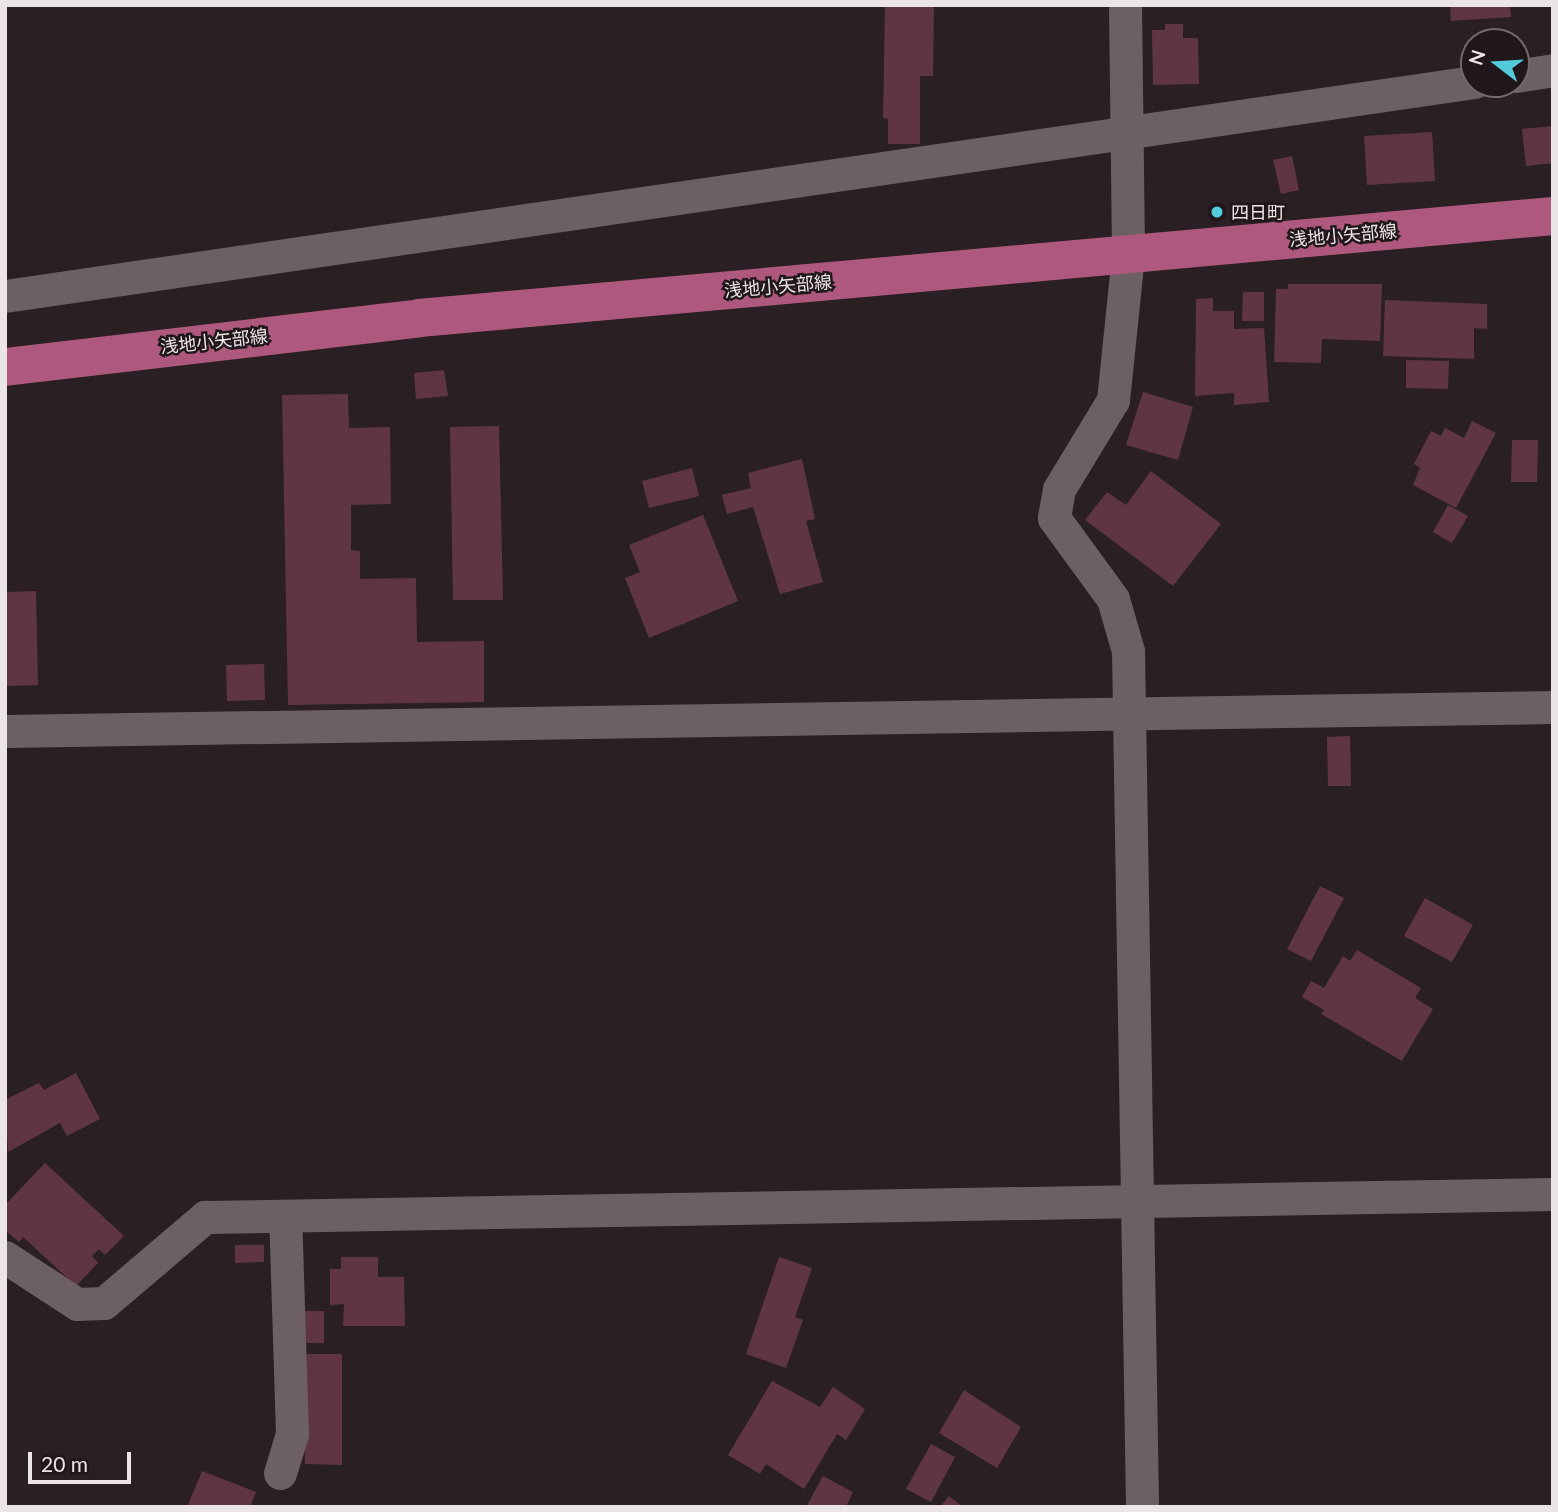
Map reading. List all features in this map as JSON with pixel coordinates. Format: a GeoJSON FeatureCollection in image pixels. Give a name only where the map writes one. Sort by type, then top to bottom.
{"type":"FeatureCollection","features":[{"type":"Feature","properties":{"kind":"main road","name":"浅地小矢部線"},"geometry":{"type":"LineString","coordinates":[[5,367],[419,318],[1553,216]]}},
{"type":"Feature","properties":{"kind":"street"},"geometry":{"type":"LineString","coordinates":[[1125,5],[1128,255],[1113,400],[1059,489],[1054,518],[1113,600],[1128,651],[1142,1507]]}},
{"type":"Feature","properties":{"kind":"street"},"geometry":{"type":"LineString","coordinates":[[1530,74],[1553,70]]}},
{"type":"Feature","properties":{"kind":"street"},"geometry":{"type":"LineString","coordinates":[[5,296],[1460,84]]}},
{"type":"Feature","properties":{"kind":"street"},"geometry":{"type":"LineString","coordinates":[[5,731],[1553,707]]}},
{"type":"Feature","properties":{"kind":"street"},"geometry":{"type":"LineString","coordinates":[[5,1257],[77,1304],[104,1303],[205,1217],[1553,1194]]}},
{"type":"Feature","properties":{"kind":"street"},"geometry":{"type":"LineString","coordinates":[[280,1473],[292,1434],[285,1217]]}},
{"type":"Feature","properties":{"kind":"building"},"geometry":{"type":"Polygon","coordinates":[[[885,5],[934,5],[933,76],[920,76],[920,144],[888,144],[888,119],[883,118],[885,5]]]}},
{"type":"Feature","properties":{"kind":"building"},"geometry":{"type":"Polygon","coordinates":[[[1450,5],[1510,5],[1511,17],[1451,21],[1450,5]]]}},
{"type":"Feature","properties":{"kind":"building"},"geometry":{"type":"Polygon","coordinates":[[[1165,24],[1183,24],[1183,38],[1198,38],[1199,84],[1153,85],[1152,30],[1165,30],[1165,24]]]}},
{"type":"Feature","properties":{"kind":"building"},"geometry":{"type":"Polygon","coordinates":[[[1553,126],[1553,163],[1526,166],[1522,129],[1553,126]]]}},
{"type":"Feature","properties":{"kind":"building"},"geometry":{"type":"Polygon","coordinates":[[[1432,132],[1435,181],[1367,185],[1364,136],[1432,132]]]}},
{"type":"Feature","properties":{"kind":"building"},"geometry":{"type":"Polygon","coordinates":[[[1292,156],[1299,190],[1281,194],[1273,160],[1292,156]]]}},
{"type":"Feature","properties":{"kind":"building"},"geometry":{"type":"Polygon","coordinates":[[[1288,284],[1382,284],[1380,341],[1322,339],[1321,363],[1274,362],[1276,289],[1288,289],[1288,284]]]}},
{"type":"Feature","properties":{"kind":"building"},"geometry":{"type":"Polygon","coordinates":[[[1243,292],[1264,292],[1264,321],[1242,321],[1243,292]]]}},
{"type":"Feature","properties":{"kind":"building"},"geometry":{"type":"Polygon","coordinates":[[[1213,298],[1213,311],[1234,311],[1234,329],[1264,328],[1269,402],[1234,405],[1234,393],[1195,396],[1196,299],[1213,298]]]}},
{"type":"Feature","properties":{"kind":"building"},"geometry":{"type":"Polygon","coordinates":[[[1385,300],[1487,304],[1487,329],[1474,328],[1474,359],[1383,356],[1385,300]]]}},
{"type":"Feature","properties":{"kind":"building"},"geometry":{"type":"Polygon","coordinates":[[[1406,360],[1449,361],[1448,389],[1406,388],[1406,360]]]}},
{"type":"Feature","properties":{"kind":"building"},"geometry":{"type":"Polygon","coordinates":[[[444,370],[448,396],[416,399],[414,373],[444,370]]]}},
{"type":"Feature","properties":{"kind":"building"},"geometry":{"type":"Polygon","coordinates":[[[1143,392],[1193,407],[1178,460],[1126,445],[1143,392]]]}},
{"type":"Feature","properties":{"kind":"building"},"geometry":{"type":"Polygon","coordinates":[[[348,394],[349,428],[390,427],[391,504],[351,505],[351,550],[360,551],[360,579],[416,578],[417,642],[484,641],[484,702],[288,705],[282,395],[348,394]]]}},
{"type":"Feature","properties":{"kind":"building"},"geometry":{"type":"Polygon","coordinates":[[[1472,421],[1496,433],[1456,508],[1413,485],[1420,468],[1414,464],[1431,431],[1441,436],[1445,428],[1464,438],[1472,421]]]}},
{"type":"Feature","properties":{"kind":"building"},"geometry":{"type":"Polygon","coordinates":[[[499,426],[503,600],[453,600],[450,427],[499,426]]]}},
{"type":"Feature","properties":{"kind":"building"},"geometry":{"type":"Polygon","coordinates":[[[1512,440],[1538,440],[1537,482],[1511,482],[1512,440]]]}},
{"type":"Feature","properties":{"kind":"building"},"geometry":{"type":"Polygon","coordinates":[[[802,459],[815,519],[806,521],[823,582],[780,594],[753,507],[727,514],[722,495],[751,488],[748,473],[802,459]]]}},
{"type":"Feature","properties":{"kind":"building"},"geometry":{"type":"Polygon","coordinates":[[[692,468],[699,496],[649,508],[642,481],[692,468]]]}},
{"type":"Feature","properties":{"kind":"building"},"geometry":{"type":"Polygon","coordinates":[[[1151,471],[1221,524],[1173,586],[1085,520],[1107,492],[1126,505],[1151,471]]]}},
{"type":"Feature","properties":{"kind":"building"},"geometry":{"type":"Polygon","coordinates":[[[1448,505],[1468,516],[1452,543],[1433,532],[1448,505]]]}},
{"type":"Feature","properties":{"kind":"building"},"geometry":{"type":"Polygon","coordinates":[[[703,515],[738,601],[649,638],[625,578],[640,572],[629,545],[703,515]]]}},
{"type":"Feature","properties":{"kind":"building"},"geometry":{"type":"Polygon","coordinates":[[[36,591],[38,685],[5,686],[5,592],[36,591]]]}},
{"type":"Feature","properties":{"kind":"building"},"geometry":{"type":"Polygon","coordinates":[[[264,664],[265,700],[227,701],[226,665],[264,664]]]}},
{"type":"Feature","properties":{"kind":"building"},"geometry":{"type":"Polygon","coordinates":[[[1350,736],[1351,786],[1328,786],[1327,737],[1350,736]]]}},
{"type":"Feature","properties":{"kind":"building"},"geometry":{"type":"Polygon","coordinates":[[[1320,886],[1344,898],[1311,961],[1287,949],[1320,886]]]}},
{"type":"Feature","properties":{"kind":"building"},"geometry":{"type":"Polygon","coordinates":[[[1425,898],[1473,925],[1452,962],[1404,936],[1425,898]]]}},
{"type":"Feature","properties":{"kind":"building"},"geometry":{"type":"Polygon","coordinates":[[[1357,950],[1421,988],[1415,998],[1433,1009],[1402,1061],[1321,1014],[1324,1010],[1302,997],[1311,981],[1324,988],[1343,956],[1350,961],[1357,950]]]}},
{"type":"Feature","properties":{"kind":"building"},"geometry":{"type":"Polygon","coordinates":[[[76,1073],[100,1119],[67,1136],[60,1123],[8,1152],[5,1100],[39,1083],[44,1090],[76,1073]]]}},
{"type":"Feature","properties":{"kind":"building"},"geometry":{"type":"Polygon","coordinates":[[[45,1163],[124,1236],[105,1255],[99,1249],[92,1256],[98,1263],[76,1286],[23,1237],[19,1242],[5,1230],[5,1205],[45,1163]]]}},
{"type":"Feature","properties":{"kind":"building"},"geometry":{"type":"Polygon","coordinates":[[[235,1245],[264,1245],[264,1262],[235,1263],[235,1245]]]}},
{"type":"Feature","properties":{"kind":"building"},"geometry":{"type":"Polygon","coordinates":[[[341,1257],[378,1257],[378,1277],[404,1277],[405,1326],[343,1326],[344,1304],[330,1305],[330,1269],[341,1269],[341,1257]]]}},
{"type":"Feature","properties":{"kind":"building"},"geometry":{"type":"Polygon","coordinates":[[[779,1257],[812,1268],[795,1317],[803,1320],[786,1368],[746,1354],[779,1257]]]}},
{"type":"Feature","properties":{"kind":"building"},"geometry":{"type":"Polygon","coordinates":[[[298,1311],[324,1311],[324,1343],[299,1343],[298,1311]]]}},
{"type":"Feature","properties":{"kind":"building"},"geometry":{"type":"Polygon","coordinates":[[[304,1354],[342,1354],[342,1465],[305,1464],[304,1354]]]}},
{"type":"Feature","properties":{"kind":"building"},"geometry":{"type":"Polygon","coordinates":[[[772,1381],[820,1407],[833,1387],[865,1409],[846,1440],[837,1434],[804,1489],[766,1464],[760,1474],[728,1455],[772,1381]]]}},
{"type":"Feature","properties":{"kind":"building"},"geometry":{"type":"Polygon","coordinates":[[[964,1390],[1021,1427],[997,1468],[939,1433],[964,1390]]]}},
{"type":"Feature","properties":{"kind":"building"},"geometry":{"type":"Polygon","coordinates":[[[931,1444],[955,1457],[931,1502],[906,1489],[931,1444]]]}},
{"type":"Feature","properties":{"kind":"building"},"geometry":{"type":"Polygon","coordinates":[[[202,1471],[256,1492],[250,1507],[187,1507],[202,1471]]]}},
{"type":"Feature","properties":{"kind":"building"},"geometry":{"type":"Polygon","coordinates":[[[823,1476],[853,1492],[846,1507],[806,1507],[823,1476]]]}},
{"type":"Feature","properties":{"kind":"building"},"geometry":{"type":"Polygon","coordinates":[[[949,1496],[963,1507],[940,1507],[949,1496]]]}},
{"type":"Feature","properties":{"kind":"place","name":"四日町"},"geometry":{"type":"Point","coordinates":[1217,212]}}]}
